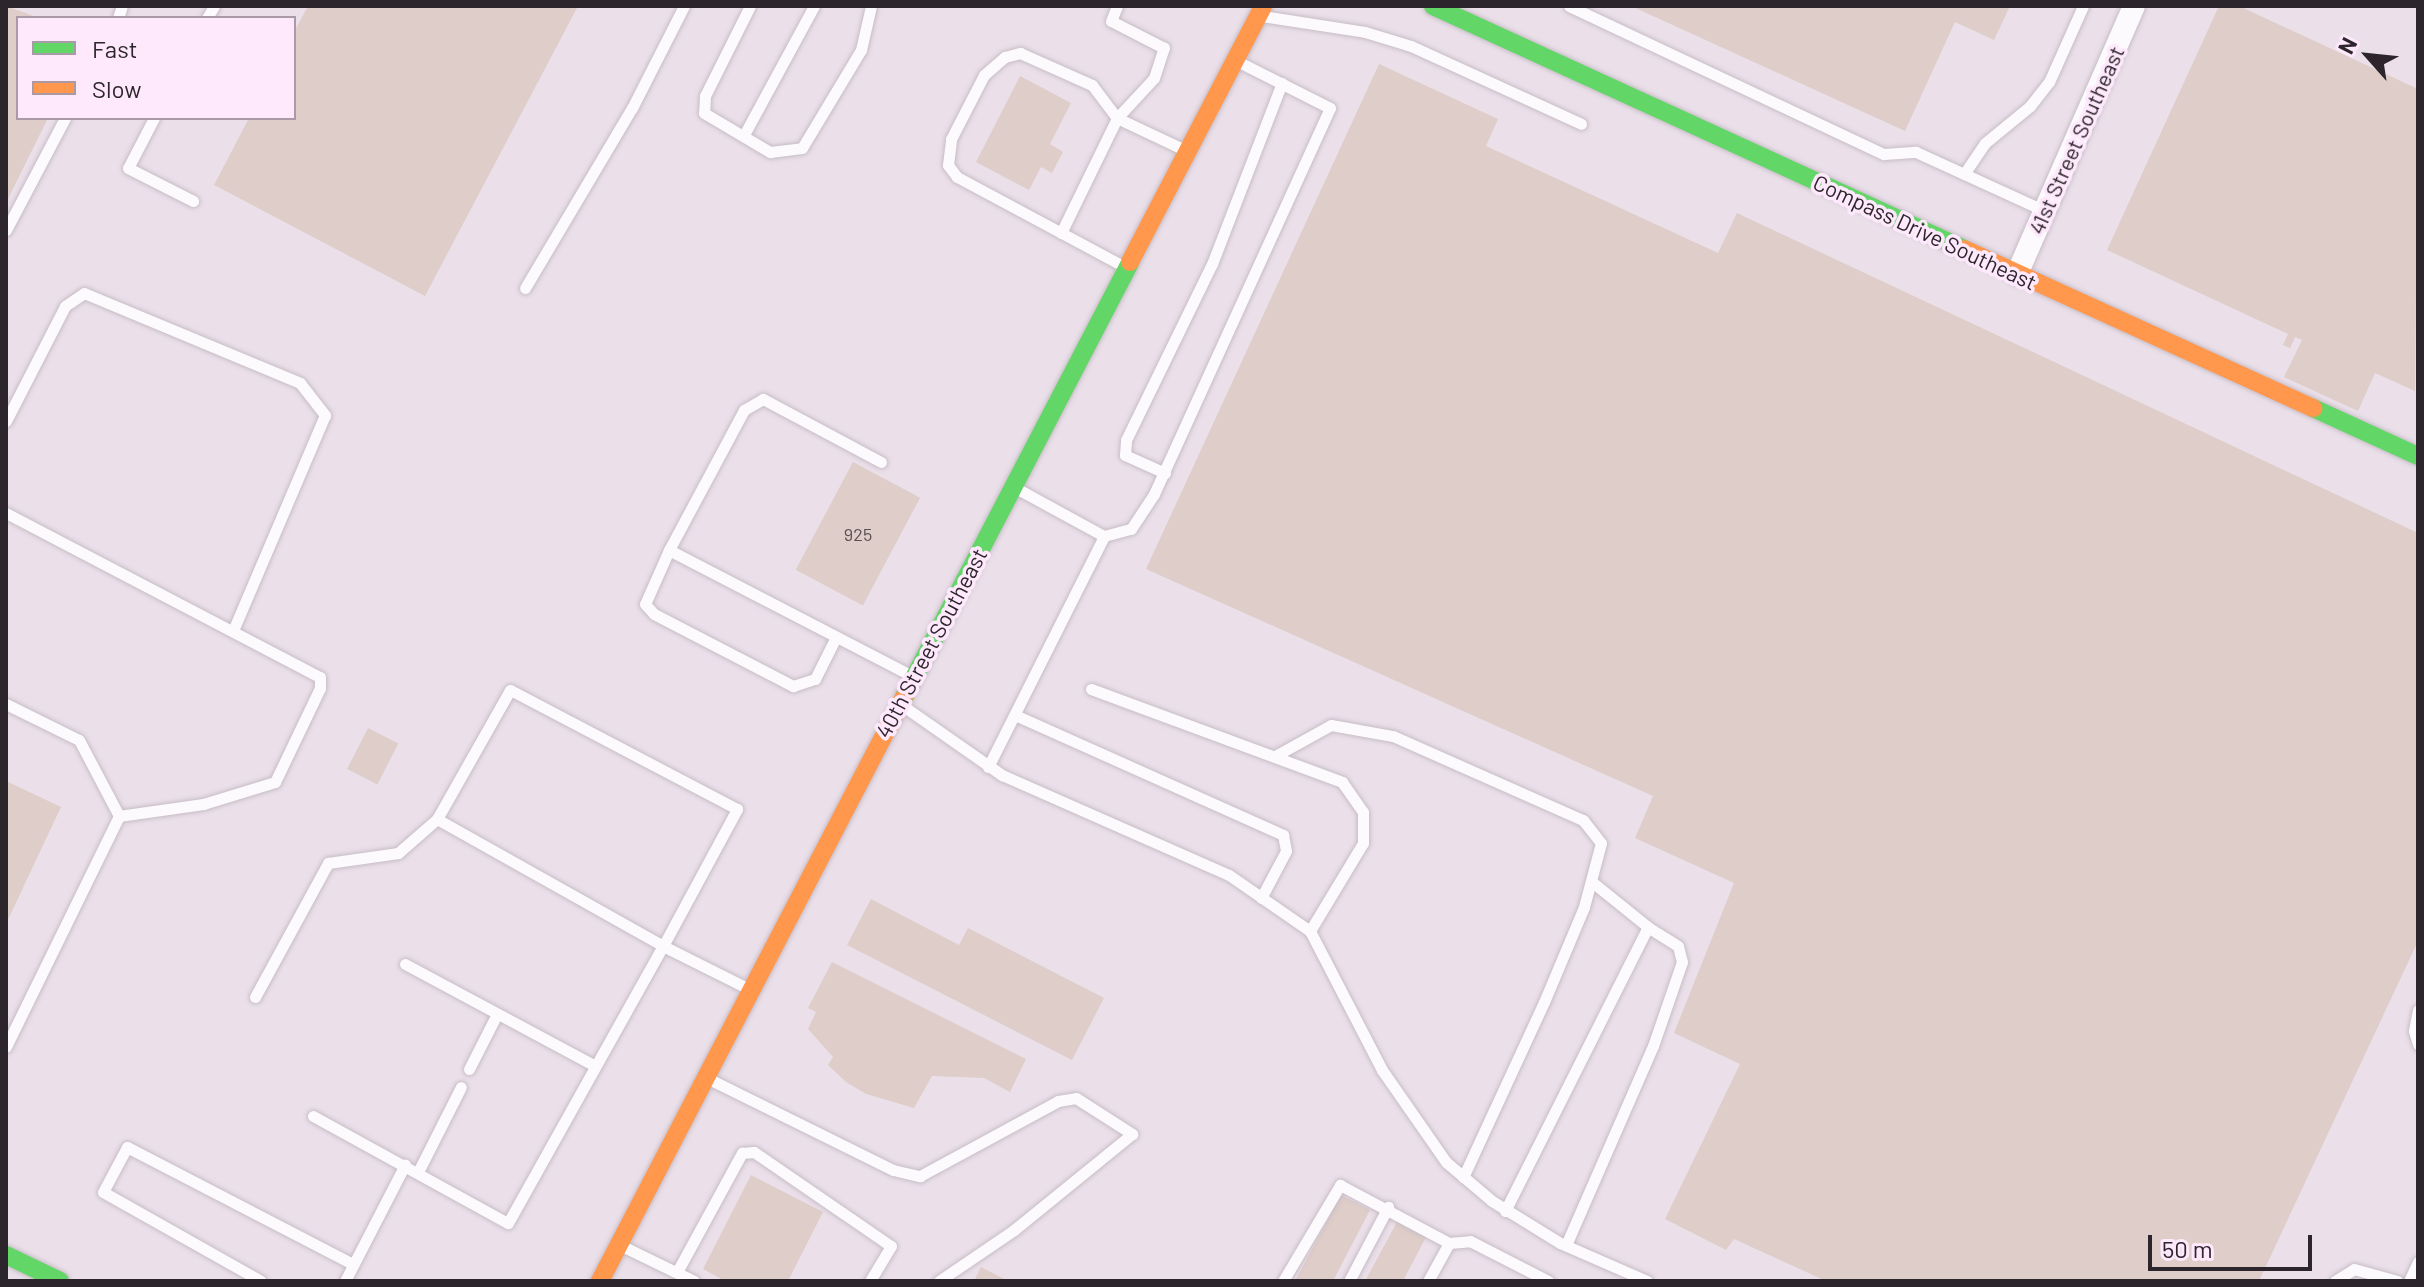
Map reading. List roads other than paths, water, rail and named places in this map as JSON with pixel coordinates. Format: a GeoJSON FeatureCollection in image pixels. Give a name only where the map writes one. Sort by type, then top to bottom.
{"type":"FeatureCollection","features":[{"type":"Feature","properties":{"kind":"street","name":"Compass Drive Southeast"},"geometry":{"type":"LineString","coordinates":[[1433,6],[2418,456]]}},
{"type":"Feature","properties":{"kind":"street","name":"41st Street Southeast"},"geometry":{"type":"LineString","coordinates":[[2017,274],[2134,6]]}},
{"type":"Feature","properties":{"kind":"street","name":"40th Street Southeast"},"geometry":{"type":"LineString","coordinates":[[600,1281],[1260,10]]}},
{"type":"Feature","properties":{"kind":"street"},"geometry":{"type":"LineString","coordinates":[[8,1262],[49,1278]]}},
{"type":"Feature","properties":{"kind":"lane"},"geometry":{"type":"LineString","coordinates":[[525,288],[632,108],[684,6]]}},
{"type":"Feature","properties":{"kind":"lane"},"geometry":{"type":"LineString","coordinates":[[750,6],[705,96],[704,113],[745,133],[770,152],[802,148],[861,50],[871,6]]}},
{"type":"Feature","properties":{"kind":"lane"},"geometry":{"type":"LineString","coordinates":[[745,133],[814,6]]}},
{"type":"Feature","properties":{"kind":"lane"},"geometry":{"type":"LineString","coordinates":[[1061,233],[1117,118],[1154,78],[1164,48],[1111,21],[1117,6]]}},
{"type":"Feature","properties":{"kind":"lane"},"geometry":{"type":"LineString","coordinates":[[1569,6],[1884,154],[1916,152],[2045,211]]}},
{"type":"Feature","properties":{"kind":"lane"},"geometry":{"type":"LineString","coordinates":[[1964,174],[1985,143],[2030,106],[2049,82],[2083,6]]}},
{"type":"Feature","properties":{"kind":"lane"},"geometry":{"type":"LineString","coordinates":[[1260,10],[1365,32],[1411,46],[1581,124]]}},
{"type":"Feature","properties":{"kind":"lane"},"geometry":{"type":"LineString","coordinates":[[1126,268],[957,177],[948,165],[951,139],[984,75],[1005,57],[1020,53],[1092,85],[1117,118],[1187,152]]}},
{"type":"Feature","properties":{"kind":"lane"},"geometry":{"type":"LineString","coordinates":[[1013,486],[1104,536],[1131,529],[1165,473],[1330,108],[1235,59]]}},
{"type":"Feature","properties":{"kind":"lane"},"geometry":{"type":"LineString","coordinates":[[1165,473],[1125,455],[1126,440],[1212,264],[1282,83]]}},
{"type":"Feature","properties":{"kind":"lane"},"geometry":{"type":"LineString","coordinates":[[6,230],[64,120]]}},
{"type":"Feature","properties":{"kind":"lane"},"geometry":{"type":"LineString","coordinates":[[153,120],[128,168],[193,201]]}},
{"type":"Feature","properties":{"kind":"lane"},"geometry":{"type":"LineString","coordinates":[[6,421],[65,306],[84,293],[300,383],[325,415],[233,631]]}},
{"type":"Feature","properties":{"kind":"lane"},"geometry":{"type":"LineString","coordinates":[[836,637],[815,679],[793,686],[654,614],[645,604],[646,594],[744,410],[763,399],[881,462]]}},
{"type":"Feature","properties":{"kind":"lane"},"geometry":{"type":"LineString","coordinates":[[6,513],[320,677],[320,688],[275,782],[203,804],[119,816]]}},
{"type":"Feature","properties":{"kind":"lane"},"geometry":{"type":"LineString","coordinates":[[988,767],[1104,536]]}},
{"type":"Feature","properties":{"kind":"lane"},"geometry":{"type":"LineString","coordinates":[[669,550],[914,678]]}},
{"type":"Feature","properties":{"kind":"lane"},"geometry":{"type":"LineString","coordinates":[[1091,689],[1342,782],[1363,812],[1363,843],[1310,931]]}},
{"type":"Feature","properties":{"kind":"lane"},"geometry":{"type":"LineString","coordinates":[[255,997],[328,863],[398,853],[437,819],[510,690],[737,809],[508,1223],[313,1116]]}},
{"type":"Feature","properties":{"kind":"lane"},"geometry":{"type":"LineString","coordinates":[[900,703],[988,767],[1229,875],[1310,931],[1382,1070],[1446,1162],[1505,1211],[1566,1245],[1647,1281]]}},
{"type":"Feature","properties":{"kind":"lane"},"geometry":{"type":"LineString","coordinates":[[6,704],[79,740],[119,816]]}},
{"type":"Feature","properties":{"kind":"lane"},"geometry":{"type":"LineString","coordinates":[[1015,715],[1283,835],[1286,851],[1261,898]]}},
{"type":"Feature","properties":{"kind":"lane"},"geometry":{"type":"LineString","coordinates":[[1275,756],[1331,725],[1393,736],[1583,820],[1601,843],[1591,881],[1527,1043],[1463,1177]]}},
{"type":"Feature","properties":{"kind":"lane"},"geometry":{"type":"LineString","coordinates":[[6,1047],[119,816]]}},
{"type":"Feature","properties":{"kind":"lane"},"geometry":{"type":"LineString","coordinates":[[437,819],[663,946],[751,990]]}},
{"type":"Feature","properties":{"kind":"lane"},"geometry":{"type":"LineString","coordinates":[[1566,1245],[1653,1046],[1682,962],[1678,946],[1648,927],[1591,881]]}},
{"type":"Feature","properties":{"kind":"lane"},"geometry":{"type":"LineString","coordinates":[[1505,1211],[1648,927]]}},
{"type":"Feature","properties":{"kind":"lane"},"geometry":{"type":"LineString","coordinates":[[405,964],[593,1065]]}},
{"type":"Feature","properties":{"kind":"lane"},"geometry":{"type":"LineString","coordinates":[[2418,1010],[2414,1031],[2418,1044]]}},
{"type":"Feature","properties":{"kind":"lane"},"geometry":{"type":"LineString","coordinates":[[469,1069],[497,1014]]}},
{"type":"Feature","properties":{"kind":"lane"},"geometry":{"type":"LineString","coordinates":[[705,1077],[893,1170],[920,1176],[1058,1101],[1076,1098],[1132,1134],[1014,1230],[939,1281]]}},
{"type":"Feature","properties":{"kind":"lane"},"geometry":{"type":"LineString","coordinates":[[418,1172],[461,1087]]}},
{"type":"Feature","properties":{"kind":"lane"},"geometry":{"type":"LineString","coordinates":[[261,1281],[103,1192],[127,1147],[353,1264]]}},
{"type":"Feature","properties":{"kind":"lane"},"geometry":{"type":"LineString","coordinates":[[677,1272],[742,1153],[754,1152],[891,1246],[870,1281]]}},
{"type":"Feature","properties":{"kind":"lane"},"geometry":{"type":"LineString","coordinates":[[345,1281],[405,1165]]}},
{"type":"Feature","properties":{"kind":"lane"},"geometry":{"type":"LineString","coordinates":[[1283,1281],[1340,1185],[1388,1207],[1449,1243],[1470,1241],[1548,1281]]}},
{"type":"Feature","properties":{"kind":"lane"},"geometry":{"type":"LineString","coordinates":[[1349,1281],[1388,1207]]}},
{"type":"Feature","properties":{"kind":"lane"},"geometry":{"type":"LineString","coordinates":[[1428,1281],[1449,1243]]}},
{"type":"Feature","properties":{"kind":"lane"},"geometry":{"type":"LineString","coordinates":[[618,1244],[694,1281]]}},
{"type":"Feature","properties":{"kind":"lane"},"geometry":{"type":"LineString","coordinates":[[2409,1281],[2418,1262]]}},
{"type":"Feature","properties":{"kind":"lane"},"geometry":{"type":"LineString","coordinates":[[2335,1281],[2354,1269],[2397,1281]]}}]}
